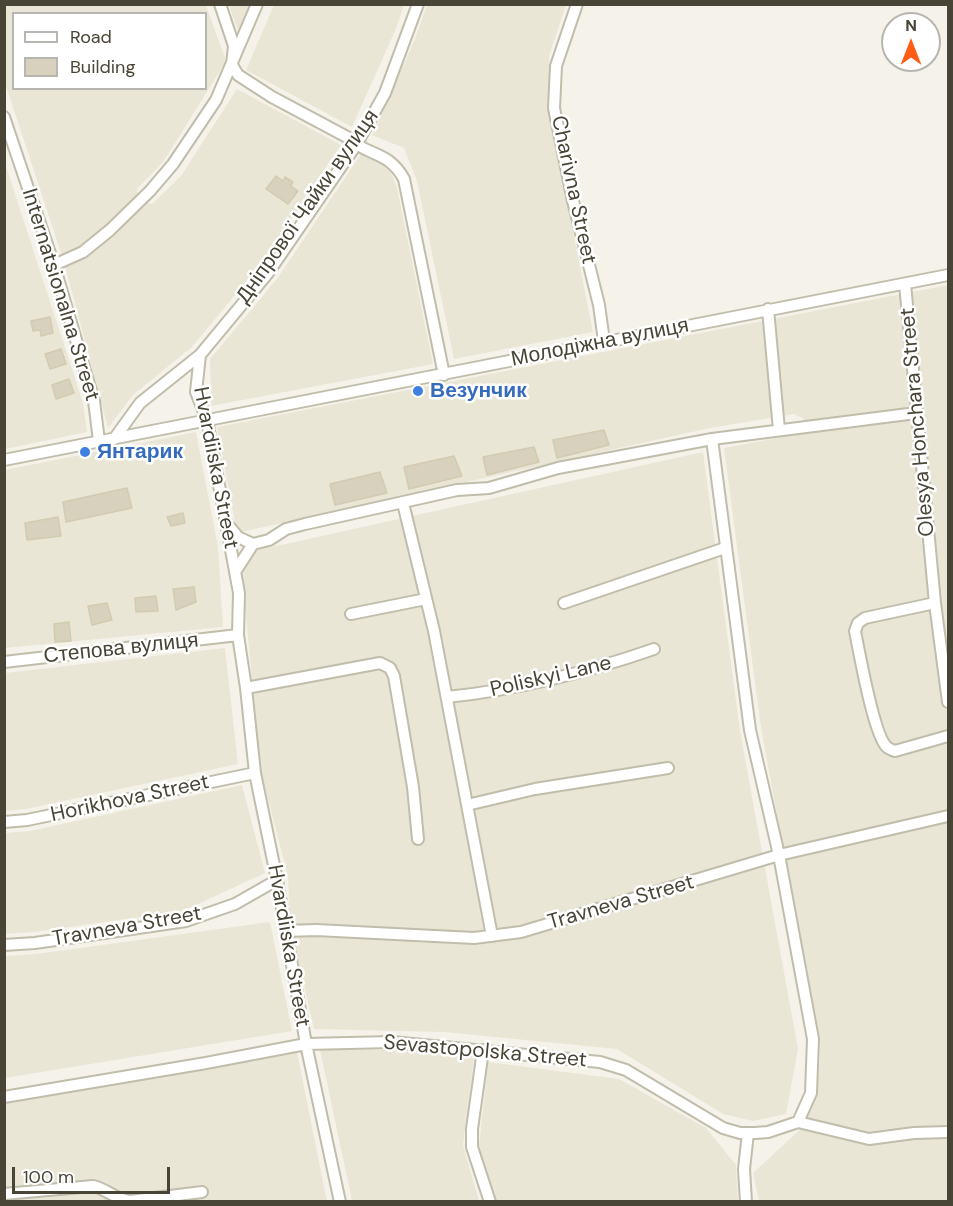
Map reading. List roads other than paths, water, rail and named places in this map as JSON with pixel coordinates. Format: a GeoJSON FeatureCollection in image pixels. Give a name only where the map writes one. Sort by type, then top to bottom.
{"type":"FeatureCollection","features":[{"type":"Feature","properties":{"kind":"street"},"geometry":{"type":"LineString","coordinates":[[220,4],[234,46],[232,65],[238,75],[272,97],[347,137],[356,145],[391,161],[404,179],[444,375]]}},
{"type":"Feature","properties":{"kind":"street"},"geometry":{"type":"LineString","coordinates":[[54,265],[83,252],[110,230],[150,191],[173,164],[209,111],[232,65],[257,4]]}},
{"type":"Feature","properties":{"kind":"street","name":"Дніпрової Чайки вулиця"},"geometry":{"type":"LineString","coordinates":[[114,439],[140,403],[200,355],[268,273],[356,145],[385,93],[418,4]]}},
{"type":"Feature","properties":{"kind":"street","name":"Charivna Street"},"geometry":{"type":"LineString","coordinates":[[577,4],[556,66],[554,108],[573,201],[599,305],[604,341]]}},
{"type":"Feature","properties":{"kind":"street","name":"Internatsionalna Street"},"geometry":{"type":"LineString","coordinates":[[4,117],[54,265],[94,401],[99,441]]}},
{"type":"Feature","properties":{"kind":"street","name":"Молодіжна вулиця"},"geometry":{"type":"LineString","coordinates":[[4,460],[948,275]]}},
{"type":"Feature","properties":{"kind":"street","name":"Olesya Honchara Street"},"geometry":{"type":"LineString","coordinates":[[905,284],[935,603],[948,702]]}},
{"type":"Feature","properties":{"kind":"street"},"geometry":{"type":"LineString","coordinates":[[768,309],[779,430]]}},
{"type":"Feature","properties":{"kind":"street","name":"Hvardiiska Street"},"geometry":{"type":"LineString","coordinates":[[200,355],[196,392],[207,420],[239,593],[238,636],[255,773],[278,880],[306,1044],[340,1202]]}},
{"type":"Feature","properties":{"kind":"street"},"geometry":{"type":"LineString","coordinates":[[226,522],[238,537],[253,544],[269,540],[286,529],[457,490],[489,488],[558,468],[712,439],[916,412]]}},
{"type":"Feature","properties":{"kind":"street"},"geometry":{"type":"LineString","coordinates":[[712,439],[750,730],[779,855],[813,1039],[811,1093],[798,1122],[869,1138],[948,1132]]}},
{"type":"Feature","properties":{"kind":"street"},"geometry":{"type":"LineString","coordinates":[[403,502],[447,697],[492,936]]}},
{"type":"Feature","properties":{"kind":"street"},"geometry":{"type":"LineString","coordinates":[[235,572],[253,544]]}},
{"type":"Feature","properties":{"kind":"street"},"geometry":{"type":"LineString","coordinates":[[564,603],[725,548]]}},
{"type":"Feature","properties":{"kind":"street"},"geometry":{"type":"LineString","coordinates":[[351,615],[426,599]]}},
{"type":"Feature","properties":{"kind":"street"},"geometry":{"type":"LineString","coordinates":[[935,603],[865,618],[858,623],[855,631],[870,700],[881,739],[886,747],[895,751],[948,736]]}},
{"type":"Feature","properties":{"kind":"street","name":"Степова вулиця"},"geometry":{"type":"LineString","coordinates":[[4,662],[238,636]]}},
{"type":"Feature","properties":{"kind":"street","name":"Poliskyi Lane"},"geometry":{"type":"LineString","coordinates":[[447,697],[492,692],[618,662],[654,649]]}},
{"type":"Feature","properties":{"kind":"street"},"geometry":{"type":"LineString","coordinates":[[246,688],[380,663],[390,668],[394,676],[413,787],[418,839]]}},
{"type":"Feature","properties":{"kind":"street"},"geometry":{"type":"LineString","coordinates":[[468,805],[535,789],[668,768]]}},
{"type":"Feature","properties":{"kind":"street","name":"Horikhova Street"},"geometry":{"type":"LineString","coordinates":[[4,822],[39,818],[255,773]]}},
{"type":"Feature","properties":{"kind":"street","name":"Travneva Street"},"geometry":{"type":"LineString","coordinates":[[286,931],[315,930],[474,938],[521,932],[779,855],[948,816]]}},
{"type":"Feature","properties":{"kind":"street","name":"Travneva Street"},"geometry":{"type":"LineString","coordinates":[[4,945],[35,943],[186,921],[235,904],[278,880]]}},
{"type":"Feature","properties":{"kind":"street","name":"Sevastopolska Street"},"geometry":{"type":"LineString","coordinates":[[4,1097],[306,1044],[392,1042],[600,1062],[626,1070],[723,1128],[740,1133],[768,1132],[798,1122]]}},
{"type":"Feature","properties":{"kind":"street"},"geometry":{"type":"LineString","coordinates":[[483,1050],[472,1129],[472,1147],[490,1202]]}},
{"type":"Feature","properties":{"kind":"street"},"geometry":{"type":"LineString","coordinates":[[746,1202],[744,1169],[748,1133]]}},
{"type":"Feature","properties":{"kind":"street"},"geometry":{"type":"LineString","coordinates":[[4,1194],[46,1196],[93,1186],[103,1188],[123,1200],[130,1201],[202,1192]]}},
{"type":"Feature","properties":{"kind":"place","name":"Везунчик"},"geometry":{"type":"Point","coordinates":[418,391]}},
{"type":"Feature","properties":{"kind":"place","name":"Янтарик"},"geometry":{"type":"Point","coordinates":[85,452]}}]}
